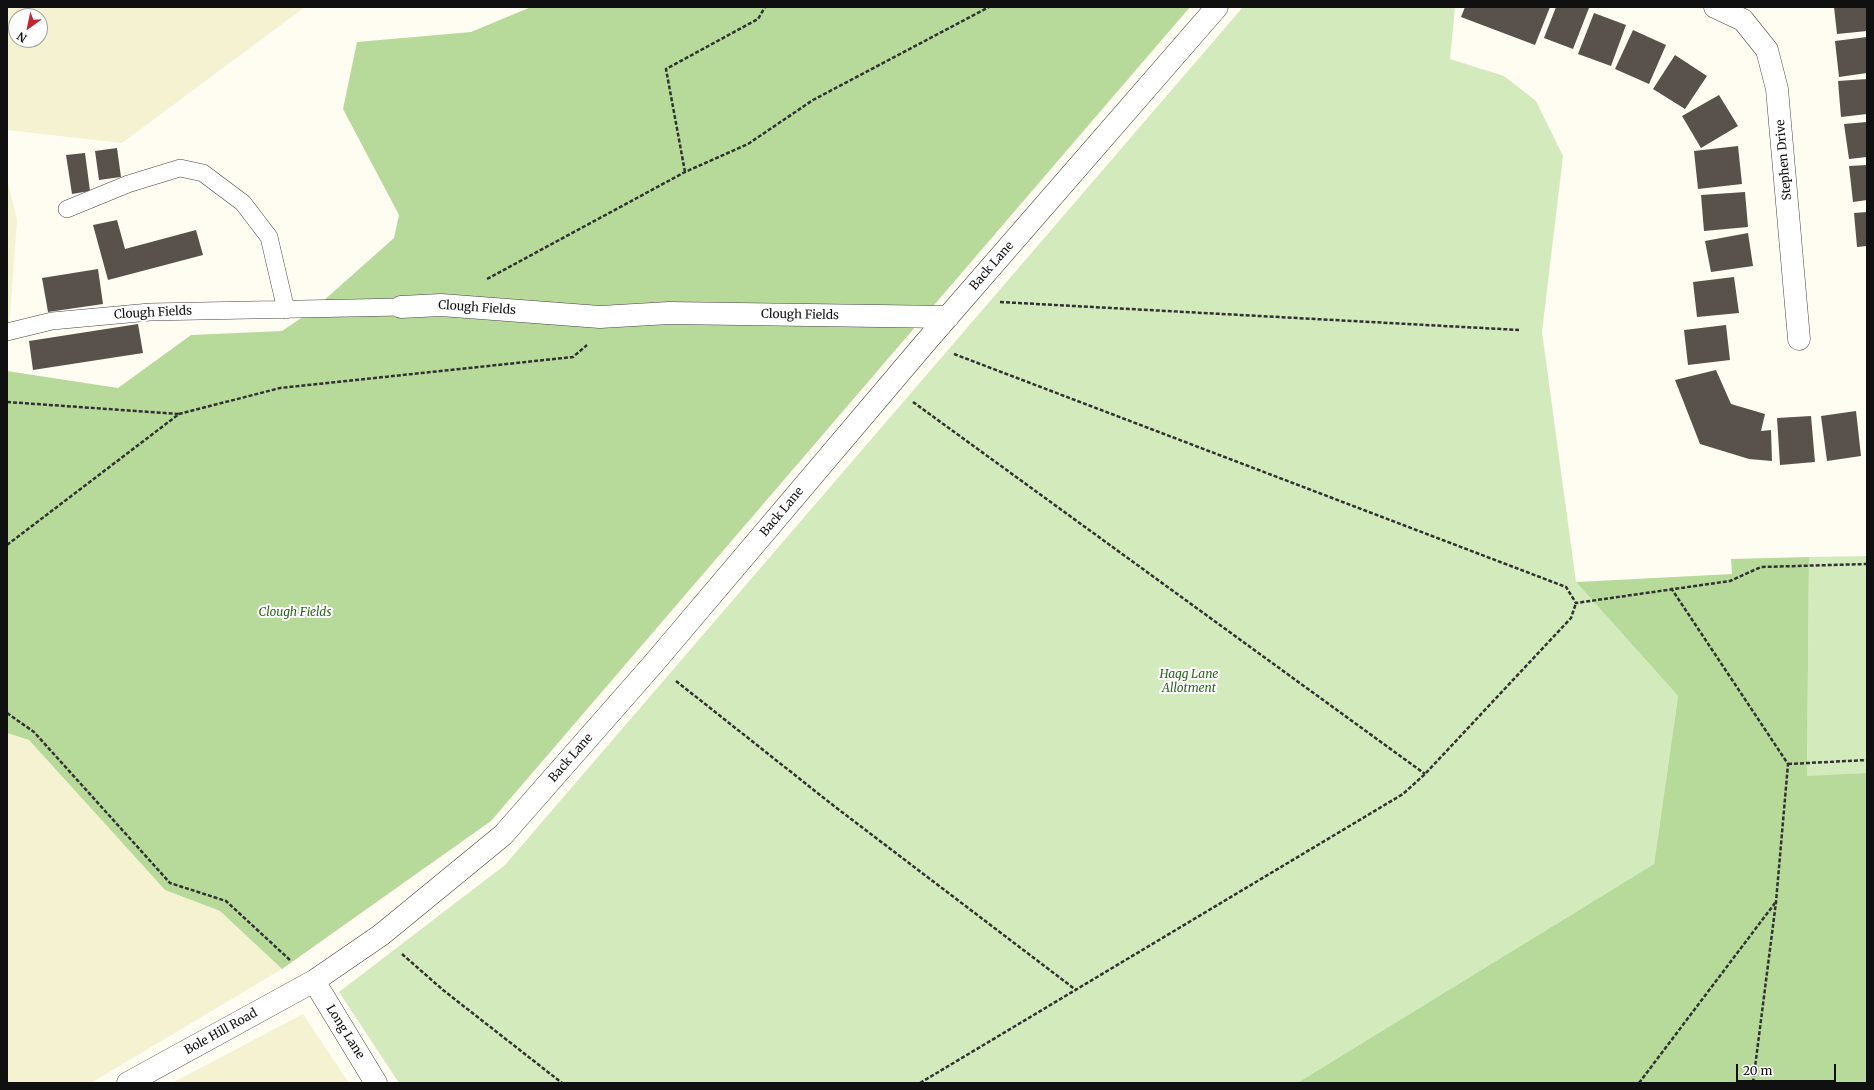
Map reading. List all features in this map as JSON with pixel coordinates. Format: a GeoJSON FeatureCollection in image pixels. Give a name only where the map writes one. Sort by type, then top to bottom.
{"type":"FeatureCollection","features":[{"type":"Feature","properties":{"kind":"street","name":"Back Lane"},"geometry":{"type":"LineString","coordinates":[[314,981],[381,935],[503,835],[654,663],[948,316],[1217,7]]}},
{"type":"Feature","properties":{"kind":"street","name":"Stephen Drive"},"geometry":{"type":"LineString","coordinates":[[1715,7],[1743,20],[1767,50],[1777,89],[1799,340]]}},
{"type":"Feature","properties":{"kind":"street","name":"Clough Fields"},"geometry":{"type":"LineString","coordinates":[[401,307],[440,305],[600,317],[669,313],[948,316]]}},
{"type":"Feature","properties":{"kind":"street","name":"Bole Hill Road"},"geometry":{"type":"LineString","coordinates":[[128,1083],[314,981]]}},
{"type":"Feature","properties":{"kind":"street","name":"Long Lane"},"geometry":{"type":"LineString","coordinates":[[314,981],[376,1083]]}},
{"type":"Feature","properties":{"kind":"lane"},"geometry":{"type":"LineString","coordinates":[[67,210],[128,184],[180,168],[203,173],[243,203],[269,237],[286,310]]}},
{"type":"Feature","properties":{"kind":"lane","name":"Clough Fields"},"geometry":{"type":"LineString","coordinates":[[7,332],[52,321],[150,312],[401,307]]}},
{"type":"Feature","properties":{"kind":"path"},"geometry":{"type":"LineString","coordinates":[[686,172],[666,69],[758,19],[765,7]]}},
{"type":"Feature","properties":{"kind":"path"},"geometry":{"type":"LineString","coordinates":[[482,282],[686,172],[748,144],[813,100],[989,7]]}},
{"type":"Feature","properties":{"kind":"path"},"geometry":{"type":"LineString","coordinates":[[962,300],[1518,330]]}},
{"type":"Feature","properties":{"kind":"path"},"geometry":{"type":"LineString","coordinates":[[7,402],[179,414],[280,388],[573,357],[598,336],[600,317]]}},
{"type":"Feature","properties":{"kind":"path"},"geometry":{"type":"LineString","coordinates":[[925,343],[1566,587],[1576,603]]}},
{"type":"Feature","properties":{"kind":"path"},"geometry":{"type":"LineString","coordinates":[[890,385],[1425,774]]}},
{"type":"Feature","properties":{"kind":"path"},"geometry":{"type":"LineString","coordinates":[[7,545],[179,414]]}},
{"type":"Feature","properties":{"kind":"path"},"geometry":{"type":"LineString","coordinates":[[1576,603],[1671,588],[1730,581],[1761,567],[1867,564]]}},
{"type":"Feature","properties":{"kind":"path"},"geometry":{"type":"LineString","coordinates":[[1671,588],[1788,764],[1776,902],[1753,1083]]}},
{"type":"Feature","properties":{"kind":"path"},"geometry":{"type":"LineString","coordinates":[[920,1083],[1403,794],[1425,774],[1571,618],[1576,603]]}},
{"type":"Feature","properties":{"kind":"path"},"geometry":{"type":"LineString","coordinates":[[654,663],[834,806],[1076,990]]}},
{"type":"Feature","properties":{"kind":"path"},"geometry":{"type":"LineString","coordinates":[[7,713],[34,732],[170,883],[226,901],[314,981]]}},
{"type":"Feature","properties":{"kind":"path"},"geometry":{"type":"LineString","coordinates":[[1788,764],[1867,760]]}},
{"type":"Feature","properties":{"kind":"path"},"geometry":{"type":"LineString","coordinates":[[1639,1083],[1776,902]]}},
{"type":"Feature","properties":{"kind":"path"},"geometry":{"type":"LineString","coordinates":[[381,935],[443,990],[562,1083]]}},
{"type":"Feature","properties":{"kind":"shaded area"},"geometry":{"type":"Polygon","coordinates":[[[7,7],[305,7],[122,143],[7,130],[7,7]]]}},
{"type":"Feature","properties":{"kind":"shaded area"},"geometry":{"type":"Polygon","coordinates":[[[7,179],[17,220],[7,357],[7,179]]]}},
{"type":"Feature","properties":{"kind":"shaded area"},"geometry":{"type":"Polygon","coordinates":[[[7,733],[29,740],[165,890],[220,911],[282,969],[91,1083],[7,1083],[7,733]]]}},
{"type":"Feature","properties":{"kind":"shaded area"},"geometry":{"type":"Polygon","coordinates":[[[303,1014],[349,1083],[172,1083],[303,1014]]]}},
{"type":"Feature","properties":{"kind":"green space","name":"Clough Fields"},"geometry":{"type":"Polygon","coordinates":[[[531,7],[1190,7],[491,821],[282,969],[220,911],[165,890],[29,740],[7,733],[7,371],[118,388],[191,335],[282,331],[313,310],[394,238],[399,215],[343,109],[357,42],[471,32],[531,7]]]}},
{"type":"Feature","properties":{"kind":"green space","name":"Hagg Lane Allotment"},"geometry":{"type":"Polygon","coordinates":[[[1243,7],[1455,7],[1450,59],[1504,76],[1536,101],[1563,156],[1542,332],[1576,582],[1678,696],[1654,864],[1297,1083],[399,1083],[339,992],[505,865],[1243,7]]]}},
{"type":"Feature","properties":{"kind":"green space"},"geometry":{"type":"Polygon","coordinates":[[[1867,556],[1867,773],[1807,777],[1809,557],[1867,556]]]}},
{"type":"Feature","properties":{"kind":"green space"},"geometry":{"type":"Polygon","coordinates":[[[1809,557],[1807,776],[1867,773],[1867,1083],[1297,1083],[1654,864],[1678,696],[1576,582],[1732,574],[1731,559],[1809,557]]]}},
{"type":"Feature","properties":{"kind":"building"},"geometry":{"type":"Polygon","coordinates":[[[1465,7],[1550,7],[1535,45],[1461,17],[1465,7]]]}},
{"type":"Feature","properties":{"kind":"building"},"geometry":{"type":"Polygon","coordinates":[[[1556,7],[1589,8],[1573,49],[1544,38],[1556,7]]]}},
{"type":"Feature","properties":{"kind":"building"},"geometry":{"type":"Polygon","coordinates":[[[1834,7],[1867,7],[1867,31],[1837,34],[1834,7]]]}},
{"type":"Feature","properties":{"kind":"building"},"geometry":{"type":"Polygon","coordinates":[[[1594,13],[1626,25],[1611,66],[1578,54],[1594,13]]]}},
{"type":"Feature","properties":{"kind":"building"},"geometry":{"type":"Polygon","coordinates":[[[1633,30],[1666,45],[1649,84],[1615,69],[1633,30]]]}},
{"type":"Feature","properties":{"kind":"building"},"geometry":{"type":"Polygon","coordinates":[[[1867,37],[1867,73],[1839,77],[1835,41],[1867,37]]]}},
{"type":"Feature","properties":{"kind":"building"},"geometry":{"type":"Polygon","coordinates":[[[1675,55],[1707,76],[1685,109],[1653,89],[1675,55]]]}},
{"type":"Feature","properties":{"kind":"building"},"geometry":{"type":"Polygon","coordinates":[[[1867,79],[1867,114],[1841,117],[1838,81],[1867,79]]]}},
{"type":"Feature","properties":{"kind":"building"},"geometry":{"type":"Polygon","coordinates":[[[1719,95],[1738,126],[1701,148],[1682,116],[1719,95]]]}},
{"type":"Feature","properties":{"kind":"building"},"geometry":{"type":"Polygon","coordinates":[[[1867,122],[1867,157],[1849,159],[1844,124],[1867,122]]]}},
{"type":"Feature","properties":{"kind":"building"},"geometry":{"type":"Polygon","coordinates":[[[1738,146],[1742,184],[1698,189],[1694,151],[1738,146]]]}},
{"type":"Feature","properties":{"kind":"building"},"geometry":{"type":"Polygon","coordinates":[[[117,148],[121,177],[99,180],[95,151],[117,148]]]}},
{"type":"Feature","properties":{"kind":"building"},"geometry":{"type":"Polygon","coordinates":[[[85,153],[90,191],[72,194],[66,155],[85,153]]]}},
{"type":"Feature","properties":{"kind":"building"},"geometry":{"type":"Polygon","coordinates":[[[1867,165],[1867,200],[1853,202],[1849,166],[1867,165]]]}},
{"type":"Feature","properties":{"kind":"building"},"geometry":{"type":"Polygon","coordinates":[[[1745,192],[1748,227],[1704,231],[1701,195],[1745,192]]]}},
{"type":"Feature","properties":{"kind":"building"},"geometry":{"type":"Polygon","coordinates":[[[1867,212],[1867,246],[1857,247],[1854,213],[1867,212]]]}},
{"type":"Feature","properties":{"kind":"building"},"geometry":{"type":"Polygon","coordinates":[[[117,220],[125,249],[196,230],[203,255],[108,280],[93,225],[117,220]]]}},
{"type":"Feature","properties":{"kind":"building"},"geometry":{"type":"Polygon","coordinates":[[[1748,233],[1753,266],[1711,272],[1705,241],[1748,233]]]}},
{"type":"Feature","properties":{"kind":"building"},"geometry":{"type":"Polygon","coordinates":[[[98,269],[103,304],[48,312],[42,278],[98,269]]]}},
{"type":"Feature","properties":{"kind":"building"},"geometry":{"type":"Polygon","coordinates":[[[1734,277],[1739,313],[1697,317],[1693,282],[1734,277]]]}},
{"type":"Feature","properties":{"kind":"building"},"geometry":{"type":"Polygon","coordinates":[[[138,324],[143,353],[33,370],[29,341],[138,324]]]}},
{"type":"Feature","properties":{"kind":"building"},"geometry":{"type":"Polygon","coordinates":[[[1726,325],[1730,360],[1688,365],[1684,330],[1726,325]]]}},
{"type":"Feature","properties":{"kind":"building"},"geometry":{"type":"Polygon","coordinates":[[[1716,370],[1731,404],[1765,414],[1761,431],[1771,430],[1772,461],[1749,459],[1700,444],[1675,380],[1716,370]]]}},
{"type":"Feature","properties":{"kind":"building"},"geometry":{"type":"Polygon","coordinates":[[[1856,411],[1861,456],[1827,461],[1821,416],[1856,411]]]}},
{"type":"Feature","properties":{"kind":"building"},"geometry":{"type":"Polygon","coordinates":[[[1811,416],[1815,462],[1780,465],[1777,418],[1811,416]]]}}]}
